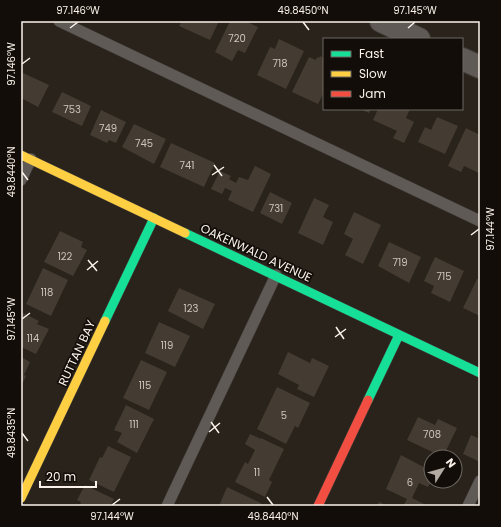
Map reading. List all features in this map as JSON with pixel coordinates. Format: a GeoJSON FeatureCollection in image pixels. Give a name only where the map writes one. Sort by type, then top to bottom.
{"type":"FeatureCollection","features":[{"type":"Feature","properties":{"kind":"street"},"geometry":{"type":"LineString","coordinates":[[381,21],[417,38]]}},
{"type":"Feature","properties":{"kind":"street"},"geometry":{"type":"LineString","coordinates":[[463,59],[480,67]]}},
{"type":"Feature","properties":{"kind":"street","name":"OAKENWALD AVENUE"},"geometry":{"type":"LineString","coordinates":[[26,157],[480,373]]}},
{"type":"Feature","properties":{"kind":"street","name":"RUTTAN BAY"},"geometry":{"type":"LineString","coordinates":[[21,498],[154,218]]}},
{"type":"Feature","properties":{"kind":"street"},"geometry":{"type":"LineString","coordinates":[[318,506],[399,335]]}},
{"type":"Feature","properties":{"kind":"lane"},"geometry":{"type":"LineString","coordinates":[[59,21],[480,221]]}},
{"type":"Feature","properties":{"kind":"lane"},"geometry":{"type":"LineString","coordinates":[[21,180],[26,157]]}},
{"type":"Feature","properties":{"kind":"lane"},"geometry":{"type":"LineString","coordinates":[[167,506],[276,275]]}},
{"type":"Feature","properties":{"kind":"lane"},"geometry":{"type":"LineString","coordinates":[[468,506],[480,481]]}},
{"type":"Feature","properties":{"kind":"building"},"geometry":{"type":"Polygon","coordinates":[[[182,21],[219,21],[210,40],[179,26],[182,21]]]}},
{"type":"Feature","properties":{"kind":"building"},"geometry":{"type":"Polygon","coordinates":[[[230,21],[245,21],[258,27],[245,53],[238,50],[232,61],[215,52],[230,21]]]}},
{"type":"Feature","properties":{"kind":"building"},"geometry":{"type":"Polygon","coordinates":[[[279,39],[304,51],[286,89],[257,75],[270,47],[275,49],[279,39]]]}},
{"type":"Feature","properties":{"kind":"building"},"geometry":{"type":"Polygon","coordinates":[[[320,56],[323,58],[323,94],[318,104],[292,92],[309,57],[316,60],[317,57],[319,58],[320,56]]]}},
{"type":"Feature","properties":{"kind":"building"},"geometry":{"type":"Polygon","coordinates":[[[23,73],[49,85],[38,107],[21,98],[21,77],[23,73]]]}},
{"type":"Feature","properties":{"kind":"building"},"geometry":{"type":"Polygon","coordinates":[[[62,92],[91,106],[82,126],[52,112],[62,92]]]}},
{"type":"Feature","properties":{"kind":"building"},"geometry":{"type":"Polygon","coordinates":[[[101,110],[126,122],[116,143],[109,140],[107,143],[90,135],[101,110]]]}},
{"type":"Feature","properties":{"kind":"building"},"geometry":{"type":"Polygon","coordinates":[[[362,110],[370,110],[369,113],[362,110]]]}},
{"type":"Feature","properties":{"kind":"building"},"geometry":{"type":"Polygon","coordinates":[[[378,110],[410,110],[406,118],[414,122],[404,143],[393,138],[397,131],[373,120],[378,110]]]}},
{"type":"Feature","properties":{"kind":"building"},"geometry":{"type":"Polygon","coordinates":[[[437,117],[458,126],[445,154],[418,142],[425,127],[431,130],[437,117]]]}},
{"type":"Feature","properties":{"kind":"building"},"geometry":{"type":"Polygon","coordinates":[[[134,124],[166,139],[154,164],[122,147],[134,124]]]}},
{"type":"Feature","properties":{"kind":"building"},"geometry":{"type":"Polygon","coordinates":[[[466,128],[480,135],[479,173],[464,166],[461,172],[448,166],[466,128]]]}},
{"type":"Feature","properties":{"kind":"building"},"geometry":{"type":"Polygon","coordinates":[[[171,143],[215,163],[204,187],[160,167],[171,143]]]}},
{"type":"Feature","properties":{"kind":"building"},"geometry":{"type":"Polygon","coordinates":[[[255,166],[271,174],[253,212],[228,200],[232,191],[225,188],[222,194],[211,189],[220,171],[231,176],[229,179],[236,183],[239,177],[248,180],[255,166]]]}},
{"type":"Feature","properties":{"kind":"building"},"geometry":{"type":"Polygon","coordinates":[[[270,192],[292,203],[282,224],[260,213],[270,192]]]}},
{"type":"Feature","properties":{"kind":"building"},"geometry":{"type":"Polygon","coordinates":[[[314,198],[329,205],[323,217],[333,222],[323,245],[298,233],[314,198]]]}},
{"type":"Feature","properties":{"kind":"building"},"geometry":{"type":"Polygon","coordinates":[[[354,212],[381,225],[363,264],[345,255],[353,239],[344,234],[354,212]]]}},
{"type":"Feature","properties":{"kind":"building"},"geometry":{"type":"Polygon","coordinates":[[[60,231],[83,242],[81,247],[87,250],[73,276],[44,262],[60,231]]]}},
{"type":"Feature","properties":{"kind":"building"},"geometry":{"type":"Polygon","coordinates":[[[389,242],[421,257],[409,283],[378,266],[389,242]]]}},
{"type":"Feature","properties":{"kind":"building"},"geometry":{"type":"Polygon","coordinates":[[[435,257],[464,271],[450,302],[431,293],[434,286],[424,281],[435,257]]]}},
{"type":"Feature","properties":{"kind":"building"},"geometry":{"type":"Polygon","coordinates":[[[43,268],[68,280],[51,316],[26,304],[43,268]]]}},
{"type":"Feature","properties":{"kind":"building"},"geometry":{"type":"Polygon","coordinates":[[[477,279],[480,280],[480,316],[463,308],[477,279]]]}},
{"type":"Feature","properties":{"kind":"building"},"geometry":{"type":"Polygon","coordinates":[[[179,288],[215,304],[203,329],[168,311],[179,288]]]}},
{"type":"Feature","properties":{"kind":"building"},"geometry":{"type":"Polygon","coordinates":[[[21,312],[39,321],[37,324],[49,329],[36,354],[21,347],[21,312]]]}},
{"type":"Feature","properties":{"kind":"building"},"geometry":{"type":"Polygon","coordinates":[[[159,322],[190,336],[175,367],[145,353],[159,322]]]}},
{"type":"Feature","properties":{"kind":"building"},"geometry":{"type":"Polygon","coordinates":[[[288,352],[310,363],[312,358],[329,366],[314,397],[297,389],[299,385],[278,374],[288,352]]]}},
{"type":"Feature","properties":{"kind":"building"},"geometry":{"type":"Polygon","coordinates":[[[21,357],[30,362],[21,386],[21,357]]]}},
{"type":"Feature","properties":{"kind":"building"},"geometry":{"type":"Polygon","coordinates":[[[141,360],[167,372],[149,410],[123,398],[141,360]]]}},
{"type":"Feature","properties":{"kind":"building"},"geometry":{"type":"Polygon","coordinates":[[[277,387],[310,403],[298,428],[295,426],[286,444],[257,429],[277,387]]]}},
{"type":"Feature","properties":{"kind":"building"},"geometry":{"type":"Polygon","coordinates":[[[126,405],[154,419],[137,453],[117,442],[122,433],[114,430],[126,405]]]}},
{"type":"Feature","properties":{"kind":"building"},"geometry":{"type":"Polygon","coordinates":[[[418,417],[435,425],[438,419],[457,428],[447,449],[426,449],[407,440],[418,417]]]}},
{"type":"Feature","properties":{"kind":"building"},"geometry":{"type":"Polygon","coordinates":[[[250,434],[284,449],[269,480],[272,482],[265,497],[235,482],[245,462],[248,464],[255,450],[245,444],[250,434]]]}},
{"type":"Feature","properties":{"kind":"building"},"geometry":{"type":"Polygon","coordinates":[[[471,435],[480,439],[480,462],[463,454],[471,435]]]}},
{"type":"Feature","properties":{"kind":"building"},"geometry":{"type":"Polygon","coordinates":[[[108,446],[131,457],[114,492],[89,480],[100,457],[102,458],[108,446]]]}},
{"type":"Feature","properties":{"kind":"building"},"geometry":{"type":"Polygon","coordinates":[[[401,455],[423,467],[423,485],[419,483],[412,498],[428,506],[403,506],[407,499],[386,489],[401,455]]]}},
{"type":"Feature","properties":{"kind":"building"},"geometry":{"type":"Polygon","coordinates":[[[85,485],[114,499],[110,506],[79,506],[81,502],[77,500],[85,485]]]}},
{"type":"Feature","properties":{"kind":"building"},"geometry":{"type":"Polygon","coordinates":[[[227,487],[261,503],[260,506],[219,506],[227,487]]]}},
{"type":"Feature","properties":{"kind":"building"},"geometry":{"type":"Polygon","coordinates":[[[379,502],[388,506],[377,506],[379,502]]]}},
{"type":"Feature","properties":{"kind":"traffic: fast"},"geometry":{"type":"LineString","coordinates":[[105,321],[154,218]]}},
{"type":"Feature","properties":{"kind":"traffic: fast"},"geometry":{"type":"LineString","coordinates":[[185,233],[480,373]]}},
{"type":"Feature","properties":{"kind":"traffic: fast"},"geometry":{"type":"LineString","coordinates":[[368,400],[399,335]]}},
{"type":"Feature","properties":{"kind":"traffic: slow"},"geometry":{"type":"LineString","coordinates":[[21,155],[185,233]]}},
{"type":"Feature","properties":{"kind":"traffic: slow"},"geometry":{"type":"LineString","coordinates":[[21,498],[105,321]]}},
{"type":"Feature","properties":{"kind":"traffic: jam"},"geometry":{"type":"LineString","coordinates":[[318,506],[368,400]]}}]}
